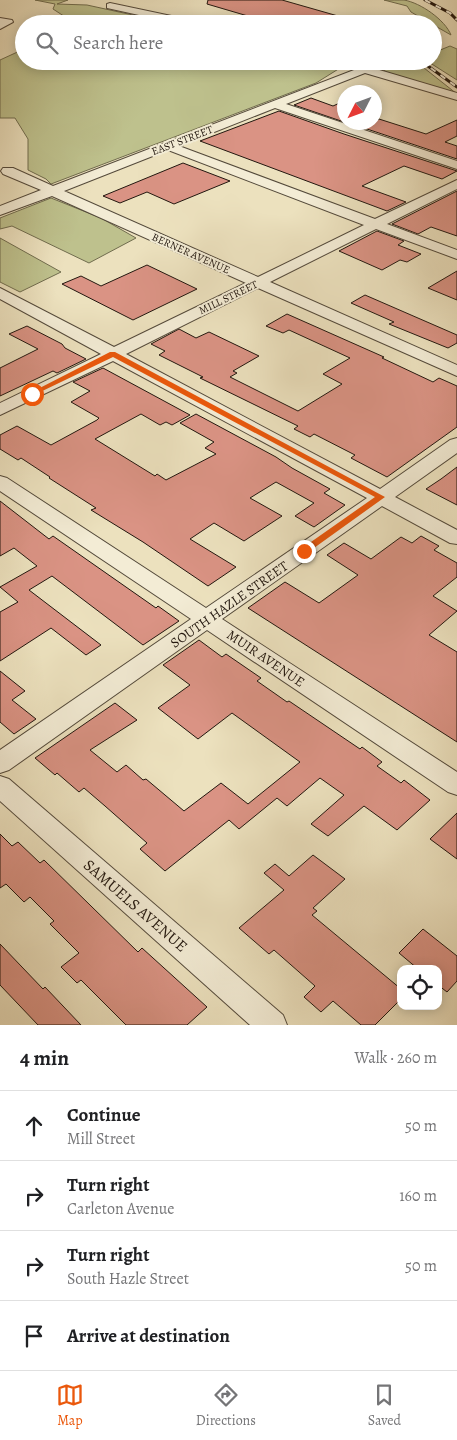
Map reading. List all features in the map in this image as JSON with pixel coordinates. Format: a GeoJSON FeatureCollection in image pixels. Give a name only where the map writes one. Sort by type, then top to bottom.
{"type":"FeatureCollection","features":[{"type":"Feature","properties":{"kind":"street"},"geometry":{"type":"LineString","coordinates":[[110,6],[152,15]]}},
{"type":"Feature","properties":{"kind":"street"},"geometry":{"type":"LineString","coordinates":[[0,21],[8,22],[0,26]]}},
{"type":"Feature","properties":{"kind":"street"},"geometry":{"type":"LineString","coordinates":[[365,70],[457,97]]}},
{"type":"Feature","properties":{"kind":"street","name":"EAST STREET"},"geometry":{"type":"LineString","coordinates":[[0,211],[365,70]]}},
{"type":"Feature","properties":{"kind":"street"},"geometry":{"type":"LineString","coordinates":[[275,104],[457,166]]}},
{"type":"Feature","properties":{"kind":"street"},"geometry":{"type":"LineString","coordinates":[[168,146],[457,255]]}},
{"type":"Feature","properties":{"kind":"street","name":"BERNER AVENUE"},"geometry":{"type":"LineString","coordinates":[[8,171],[457,371]]}},
{"type":"Feature","properties":{"kind":"street","name":"MILL STREET"},"geometry":{"type":"LineString","coordinates":[[0,410],[457,184]]}},
{"type":"Feature","properties":{"kind":"street"},"geometry":{"type":"LineString","coordinates":[[0,293],[457,538]]}},
{"type":"Feature","properties":{"kind":"street","name":"SOUTH HAZLE STREET"},"geometry":{"type":"LineString","coordinates":[[0,763],[457,444]]}},
{"type":"Feature","properties":{"kind":"street","name":"MUIR AVENUE"},"geometry":{"type":"LineString","coordinates":[[0,482],[457,785]]}},
{"type":"Feature","properties":{"kind":"street","name":"SAMUELS AVENUE"},"geometry":{"type":"LineString","coordinates":[[0,786],[272,1025]]}},
{"type":"Feature","properties":{"kind":"green space"},"geometry":{"type":"Polygon","coordinates":[[[35,0],[68,0],[57,4],[87,5],[133,15],[62,15],[53,9],[55,4],[35,0]]]}},
{"type":"Feature","properties":{"kind":"green space"},"geometry":{"type":"Polygon","coordinates":[[[384,0],[411,2],[425,8],[434,15],[416,15],[407,6],[384,0]]]}},
{"type":"Feature","properties":{"kind":"green space"},"geometry":{"type":"Polygon","coordinates":[[[442,22],[448,29],[451,35],[442,30],[442,22]]]}},
{"type":"Feature","properties":{"kind":"green space"},"geometry":{"type":"Polygon","coordinates":[[[450,46],[457,49],[457,80],[441,70],[442,49],[450,46]]]}},
{"type":"Feature","properties":{"kind":"green space"},"geometry":{"type":"Polygon","coordinates":[[[15,53],[15,70],[337,70],[316,83],[51,184],[46,179],[28,170],[28,139],[15,118],[0,118],[0,60],[15,53]]]}},
{"type":"Feature","properties":{"kind":"green space"},"geometry":{"type":"Polygon","coordinates":[[[385,70],[427,70],[457,94],[382,72],[385,70]]]}},
{"type":"Feature","properties":{"kind":"green space"},"geometry":{"type":"Polygon","coordinates":[[[51,198],[101,218],[136,238],[89,263],[12,226],[0,229],[0,218],[51,198]]]}},
{"type":"Feature","properties":{"kind":"green space"},"geometry":{"type":"Polygon","coordinates":[[[0,238],[61,272],[20,292],[0,282],[0,238]]]}},
{"type":"Feature","properties":{"kind":"building"},"geometry":{"type":"Polygon","coordinates":[[[208,0],[282,0],[334,15],[244,15],[207,4],[208,0]]]}},
{"type":"Feature","properties":{"kind":"building"},"geometry":{"type":"Polygon","coordinates":[[[311,98],[333,106],[337,104],[337,120],[294,105],[311,98]]]}},
{"type":"Feature","properties":{"kind":"building"},"geometry":{"type":"Polygon","coordinates":[[[279,111],[457,171],[442,179],[404,166],[362,186],[406,202],[387,211],[200,141],[279,111]]]}},
{"type":"Feature","properties":{"kind":"building"},"geometry":{"type":"Polygon","coordinates":[[[382,120],[426,134],[457,120],[457,136],[445,142],[457,146],[457,159],[370,130],[382,130],[382,120]]]}},
{"type":"Feature","properties":{"kind":"building"},"geometry":{"type":"Polygon","coordinates":[[[183,163],[230,181],[174,204],[147,192],[120,203],[103,196],[183,163]]]}},
{"type":"Feature","properties":{"kind":"building"},"geometry":{"type":"Polygon","coordinates":[[[457,191],[457,236],[431,227],[418,234],[392,224],[457,191]]]}},
{"type":"Feature","properties":{"kind":"building"},"geometry":{"type":"Polygon","coordinates":[[[377,231],[404,241],[398,245],[421,254],[407,262],[400,260],[382,270],[339,251],[377,231]]]}},
{"type":"Feature","properties":{"kind":"building"},"geometry":{"type":"Polygon","coordinates":[[[147,265],[197,289],[133,320],[62,284],[81,276],[101,286],[147,265]]]}},
{"type":"Feature","properties":{"kind":"building"},"geometry":{"type":"Polygon","coordinates":[[[457,271],[457,300],[428,288],[457,271]]]}},
{"type":"Feature","properties":{"kind":"building"},"geometry":{"type":"Polygon","coordinates":[[[365,295],[457,335],[457,343],[448,348],[389,324],[394,322],[351,303],[365,295]]]}},
{"type":"Feature","properties":{"kind":"building"},"geometry":{"type":"Polygon","coordinates":[[[287,314],[384,357],[382,358],[433,382],[439,378],[457,386],[457,427],[387,477],[351,458],[355,455],[314,434],[310,437],[294,429],[298,426],[200,378],[203,377],[159,355],[165,351],[151,344],[179,329],[196,338],[209,332],[259,356],[233,371],[237,373],[230,377],[298,411],[342,384],[323,374],[350,358],[289,330],[283,333],[266,326],[287,314]]]}},
{"type":"Feature","properties":{"kind":"building"},"geometry":{"type":"Polygon","coordinates":[[[27,326],[86,359],[57,373],[53,371],[0,396],[0,368],[38,349],[9,334],[27,326]]]}},
{"type":"Feature","properties":{"kind":"building"},"geometry":{"type":"Polygon","coordinates":[[[103,368],[190,415],[172,425],[166,422],[160,425],[141,414],[95,439],[155,476],[157,474],[166,480],[216,454],[205,448],[214,442],[180,423],[196,414],[276,457],[330,489],[324,493],[345,505],[314,527],[295,516],[314,503],[276,482],[250,498],[282,516],[244,541],[214,523],[190,539],[236,567],[208,586],[91,510],[96,508],[50,477],[21,458],[18,460],[0,449],[0,435],[17,426],[51,445],[97,420],[99,418],[71,402],[90,391],[73,382],[103,368]]]}},
{"type":"Feature","properties":{"kind":"building"},"geometry":{"type":"Polygon","coordinates":[[[457,467],[457,505],[426,489],[441,479],[457,467]]]}},
{"type":"Feature","properties":{"kind":"building"},"geometry":{"type":"Polygon","coordinates":[[[0,501],[49,539],[53,536],[156,608],[158,606],[179,621],[143,645],[52,576],[29,590],[101,645],[86,655],[51,628],[0,661],[0,612],[18,602],[0,587],[37,566],[14,548],[0,556],[0,501]]]}},
{"type":"Feature","properties":{"kind":"building"},"geometry":{"type":"Polygon","coordinates":[[[421,536],[439,546],[434,550],[457,563],[457,577],[433,596],[457,611],[429,635],[457,652],[457,742],[248,608],[285,582],[319,603],[358,575],[327,555],[344,543],[371,559],[401,537],[412,543],[421,536]]]}},
{"type":"Feature","properties":{"kind":"building"},"geometry":{"type":"Polygon","coordinates":[[[199,640],[222,657],[226,654],[261,678],[257,681],[287,702],[289,701],[360,749],[362,747],[382,762],[377,766],[401,783],[404,780],[430,800],[397,830],[364,806],[328,836],[311,824],[344,795],[320,778],[287,806],[277,798],[239,829],[229,820],[165,871],[140,849],[147,843],[105,806],[84,788],[79,792],[57,773],[55,775],[35,758],[115,703],[137,720],[90,750],[117,772],[126,765],[184,811],[221,783],[248,804],[300,762],[232,713],[198,739],[158,708],[190,685],[163,665],[199,640]]]}},
{"type":"Feature","properties":{"kind":"building"},"geometry":{"type":"Polygon","coordinates":[[[0,671],[25,691],[12,700],[36,719],[14,734],[0,722],[0,671]]]}},
{"type":"Feature","properties":{"kind":"building"},"geometry":{"type":"Polygon","coordinates":[[[457,813],[457,859],[430,839],[457,813]]]}},
{"type":"Feature","properties":{"kind":"building"},"geometry":{"type":"Polygon","coordinates":[[[0,834],[12,846],[18,842],[40,863],[44,860],[138,952],[142,948],[207,1007],[187,1025],[126,1025],[81,980],[77,983],[61,967],[79,953],[50,924],[54,921],[30,897],[24,902],[6,884],[0,888],[0,834]]]}},
{"type":"Feature","properties":{"kind":"building"},"geometry":{"type":"Polygon","coordinates":[[[313,855],[345,879],[313,908],[317,911],[312,915],[397,986],[397,1003],[375,1025],[361,1025],[333,1001],[321,1012],[304,997],[315,986],[274,950],[269,954],[239,928],[284,890],[264,873],[275,864],[289,876],[313,855]]]}},
{"type":"Feature","properties":{"kind":"building"},"geometry":{"type":"Polygon","coordinates":[[[423,929],[457,956],[457,981],[447,992],[442,988],[442,965],[413,965],[399,953],[423,929]]]}},
{"type":"Feature","properties":{"kind":"building"},"geometry":{"type":"Polygon","coordinates":[[[0,944],[81,1025],[38,1025],[0,985],[0,944]]]}},
{"type":"Feature","properties":{"kind":"railway"},"geometry":{"type":"LineString","coordinates":[[425,0],[450,13],[457,20]]}},
{"type":"Feature","properties":{"kind":"railway"},"geometry":{"type":"LineString","coordinates":[[433,70],[457,87]]}},
{"type":"Feature","properties":{"kind":"route"},"geometry":{"type":"LineString","coordinates":[[32,394],[113,354],[381,497],[304,551]]}}]}
